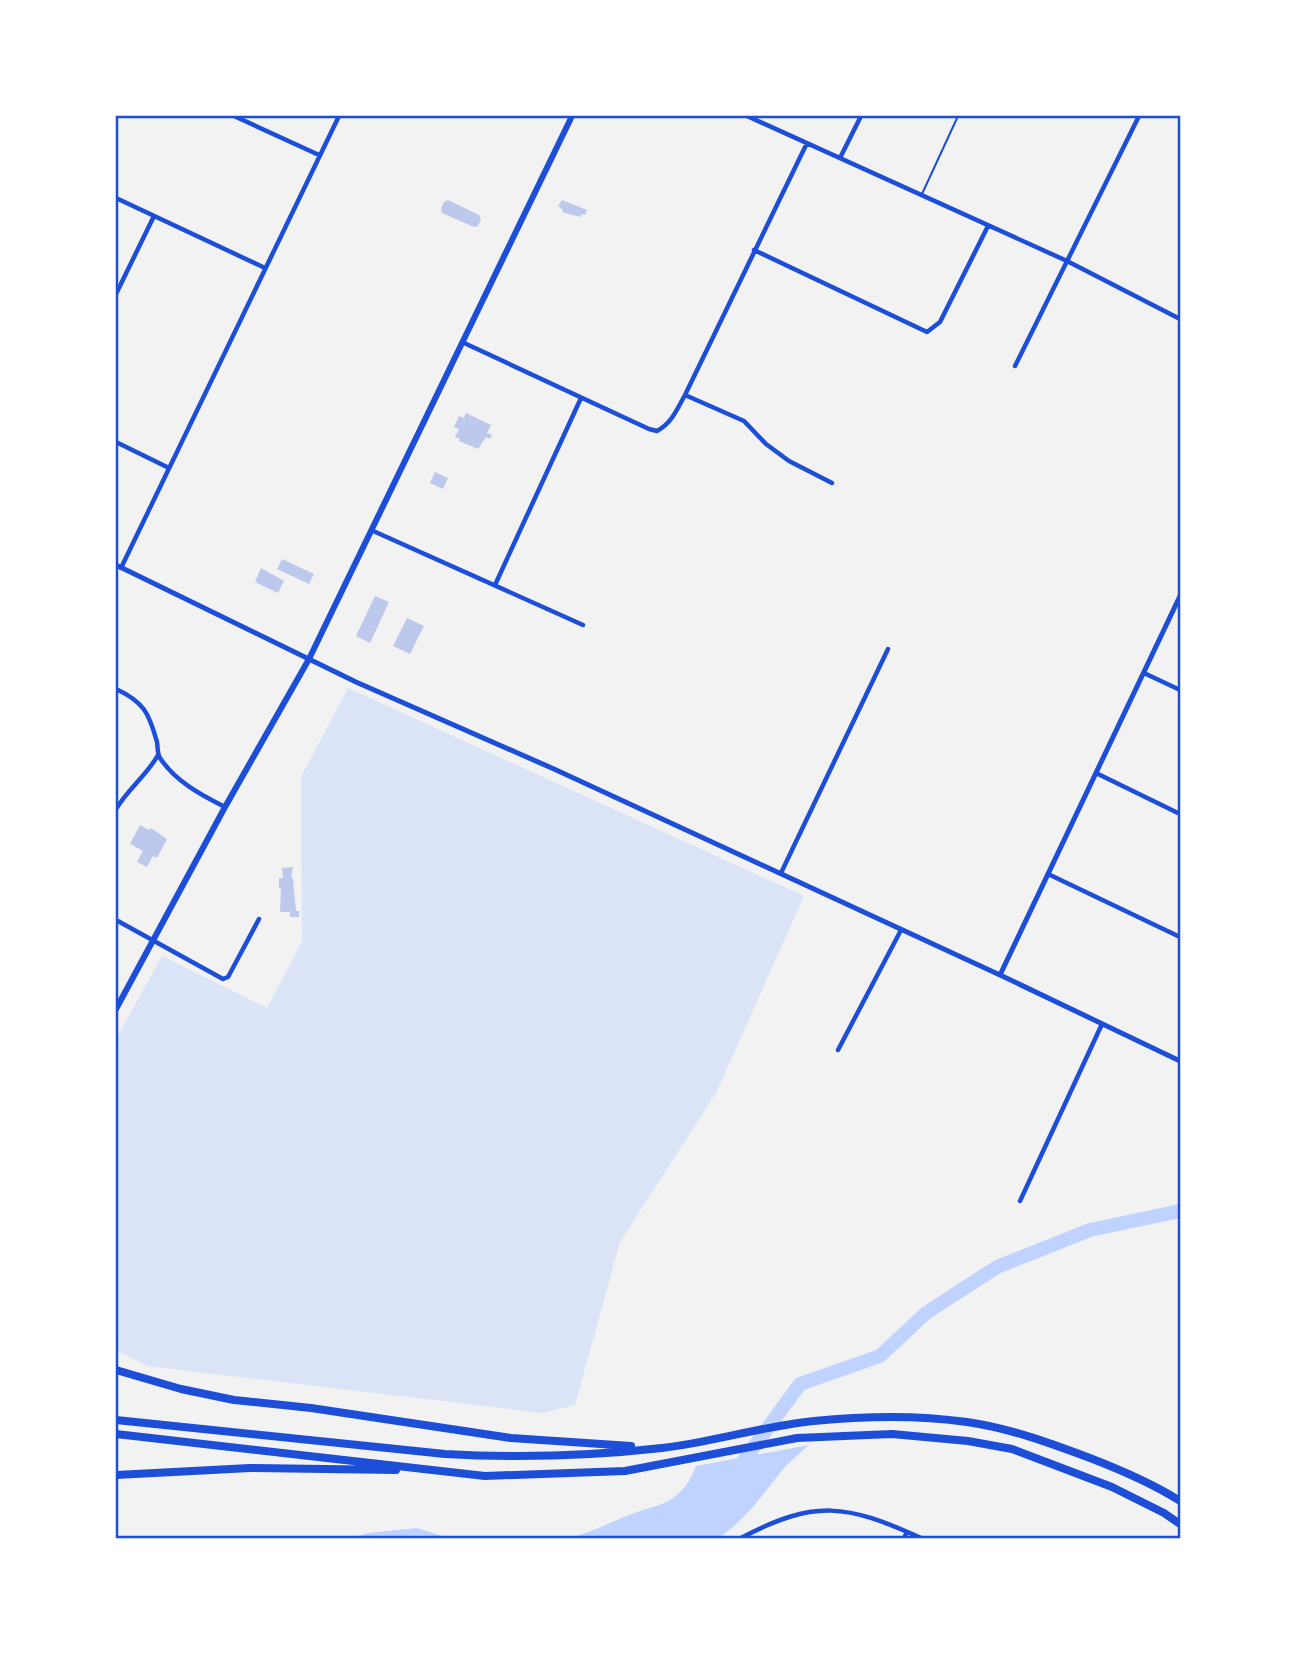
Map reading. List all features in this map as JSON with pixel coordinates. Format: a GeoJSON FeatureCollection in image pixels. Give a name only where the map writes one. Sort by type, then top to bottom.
{"type":"FeatureCollection","features":[{"type":"Feature","properties":{"kind":"highway"},"geometry":{"type":"LineString","coordinates":[[116,1370],[168,1386],[234,1400],[311,1408],[511,1438],[662,1448]]}},
{"type":"Feature","properties":{"kind":"highway"},"geometry":{"type":"LineString","coordinates":[[116,1420],[444,1454],[498,1457],[662,1448],[779,1426],[836,1420],[895,1418],[967,1422],[1011,1431],[1059,1446],[1125,1472],[1181,1502]]}},
{"type":"Feature","properties":{"kind":"highway"},"geometry":{"type":"LineString","coordinates":[[116,1434],[485,1476],[625,1471],[782,1440],[892,1434],[968,1441],[1012,1449],[1112,1487],[1181,1524]]}},
{"type":"Feature","properties":{"kind":"highway"},"geometry":{"type":"LineString","coordinates":[[116,1475],[250,1468],[445,1471]]}},
{"type":"Feature","properties":{"kind":"main road"},"geometry":{"type":"LineString","coordinates":[[116,1009],[309,659],[572,116]]}},
{"type":"Feature","properties":{"kind":"street"},"geometry":{"type":"LineString","coordinates":[[234,116],[319,155]]}},
{"type":"Feature","properties":{"kind":"street"},"geometry":{"type":"LineString","coordinates":[[339,116],[169,468],[118,567],[309,659],[781,873],[1181,1061]]}},
{"type":"Feature","properties":{"kind":"street"},"geometry":{"type":"LineString","coordinates":[[747,116],[1067,261],[1181,319]]}},
{"type":"Feature","properties":{"kind":"street"},"geometry":{"type":"LineString","coordinates":[[840,158],[861,116]]}},
{"type":"Feature","properties":{"kind":"street"},"geometry":{"type":"LineString","coordinates":[[1016,366],[1139,116]]}},
{"type":"Feature","properties":{"kind":"street"},"geometry":{"type":"LineString","coordinates":[[462,342],[649,429],[657,431],[665,427],[685,395],[807,144]]}},
{"type":"Feature","properties":{"kind":"street"},"geometry":{"type":"LineString","coordinates":[[116,198],[265,268]]}},
{"type":"Feature","properties":{"kind":"street"},"geometry":{"type":"LineString","coordinates":[[116,294],[153,216]]}},
{"type":"Feature","properties":{"kind":"street"},"geometry":{"type":"LineString","coordinates":[[754,250],[927,332],[940,322],[988,226]]}},
{"type":"Feature","properties":{"kind":"street"},"geometry":{"type":"LineString","coordinates":[[685,395],[744,421],[766,444],[789,461],[832,483]]}},
{"type":"Feature","properties":{"kind":"street"},"geometry":{"type":"LineString","coordinates":[[495,585],[581,398]]}},
{"type":"Feature","properties":{"kind":"street"},"geometry":{"type":"LineString","coordinates":[[116,442],[169,468]]}},
{"type":"Feature","properties":{"kind":"street"},"geometry":{"type":"LineString","coordinates":[[371,530],[583,625]]}},
{"type":"Feature","properties":{"kind":"street"},"geometry":{"type":"LineString","coordinates":[[1000,975],[1181,596]]}},
{"type":"Feature","properties":{"kind":"street"},"geometry":{"type":"LineString","coordinates":[[781,873],[888,649]]}},
{"type":"Feature","properties":{"kind":"street"},"geometry":{"type":"LineString","coordinates":[[1144,673],[1181,690]]}},
{"type":"Feature","properties":{"kind":"street"},"geometry":{"type":"LineString","coordinates":[[116,689],[139,702],[149,716],[158,755],[174,774],[190,787],[225,807]]}},
{"type":"Feature","properties":{"kind":"street"},"geometry":{"type":"LineString","coordinates":[[116,809],[150,769],[158,755]]}},
{"type":"Feature","properties":{"kind":"street"},"geometry":{"type":"LineString","coordinates":[[1096,773],[1181,814]]}},
{"type":"Feature","properties":{"kind":"street"},"geometry":{"type":"LineString","coordinates":[[1048,874],[1181,937]]}},
{"type":"Feature","properties":{"kind":"street"},"geometry":{"type":"LineString","coordinates":[[116,920],[223,979],[228,977],[259,919]]}},
{"type":"Feature","properties":{"kind":"street"},"geometry":{"type":"LineString","coordinates":[[838,1050],[901,930]]}},
{"type":"Feature","properties":{"kind":"street"},"geometry":{"type":"LineString","coordinates":[[1020,1201],[1102,1024]]}},
{"type":"Feature","properties":{"kind":"street"},"geometry":{"type":"LineString","coordinates":[[741,1538],[798,1513],[832,1509],[867,1517],[921,1538]]}},
{"type":"Feature","properties":{"kind":"street"},"geometry":{"type":"LineString","coordinates":[[904,1538],[907,1532]]}},
{"type":"Feature","properties":{"kind":"lane"},"geometry":{"type":"LineString","coordinates":[[921,196],[958,116]]}},
{"type":"Feature","properties":{"kind":"shaded area"},"geometry":{"type":"Polygon","coordinates":[[[348,688],[804,896],[716,1093],[620,1242],[575,1405],[543,1413],[147,1366],[116,1350],[116,1039],[162,956],[267,1008],[302,941],[301,777],[348,688]]]}},
{"type":"Feature","properties":{"kind":"water"},"geometry":{"type":"Polygon","coordinates":[[[809,1445],[785,1467],[746,1514],[718,1538],[570,1538],[667,1502],[685,1487],[696,1466],[809,1445]]]}},
{"type":"Feature","properties":{"kind":"water"},"geometry":{"type":"Polygon","coordinates":[[[417,1528],[449,1538],[353,1538],[368,1533],[417,1528]]]}},
{"type":"Feature","properties":{"kind":"building"},"geometry":{"type":"Polygon","coordinates":[[[448,200],[479,215],[481,219],[478,226],[474,227],[442,213],[441,208],[448,200]]]}},
{"type":"Feature","properties":{"kind":"building"},"geometry":{"type":"Polygon","coordinates":[[[562,200],[587,210],[585,215],[580,217],[562,212],[558,206],[562,200]]]}},
{"type":"Feature","properties":{"kind":"building"},"geometry":{"type":"Polygon","coordinates":[[[466,413],[491,425],[487,433],[492,435],[490,439],[486,437],[478,449],[455,437],[459,429],[454,427],[459,416],[464,418],[466,413]]]}},
{"type":"Feature","properties":{"kind":"building"},"geometry":{"type":"Polygon","coordinates":[[[435,472],[448,478],[443,489],[430,483],[435,472]]]}},
{"type":"Feature","properties":{"kind":"building"},"geometry":{"type":"Polygon","coordinates":[[[282,559],[314,574],[309,584],[277,569],[282,559]]]}},
{"type":"Feature","properties":{"kind":"building"},"geometry":{"type":"Polygon","coordinates":[[[261,568],[284,581],[278,593],[255,582],[261,568]]]}},
{"type":"Feature","properties":{"kind":"building"},"geometry":{"type":"Polygon","coordinates":[[[375,596],[389,602],[370,643],[356,636],[375,596]]]}},
{"type":"Feature","properties":{"kind":"building"},"geometry":{"type":"Polygon","coordinates":[[[407,618],[424,626],[410,654],[393,646],[407,618]]]}},
{"type":"Feature","properties":{"kind":"building"},"geometry":{"type":"Polygon","coordinates":[[[140,825],[149,830],[151,828],[167,839],[157,858],[153,856],[147,867],[137,862],[143,851],[130,844],[140,825]]]}},
{"type":"Feature","properties":{"kind":"building"},"geometry":{"type":"Polygon","coordinates":[[[293,867],[291,878],[299,917],[290,917],[290,912],[280,912],[279,878],[283,878],[282,868],[293,867]]]}},
{"type":"Feature","properties":{"kind":"waterway"},"geometry":{"type":"LineString","coordinates":[[737,1470],[800,1384],[880,1356],[926,1313],[997,1267],[1090,1230],[1180,1211]]}}]}
